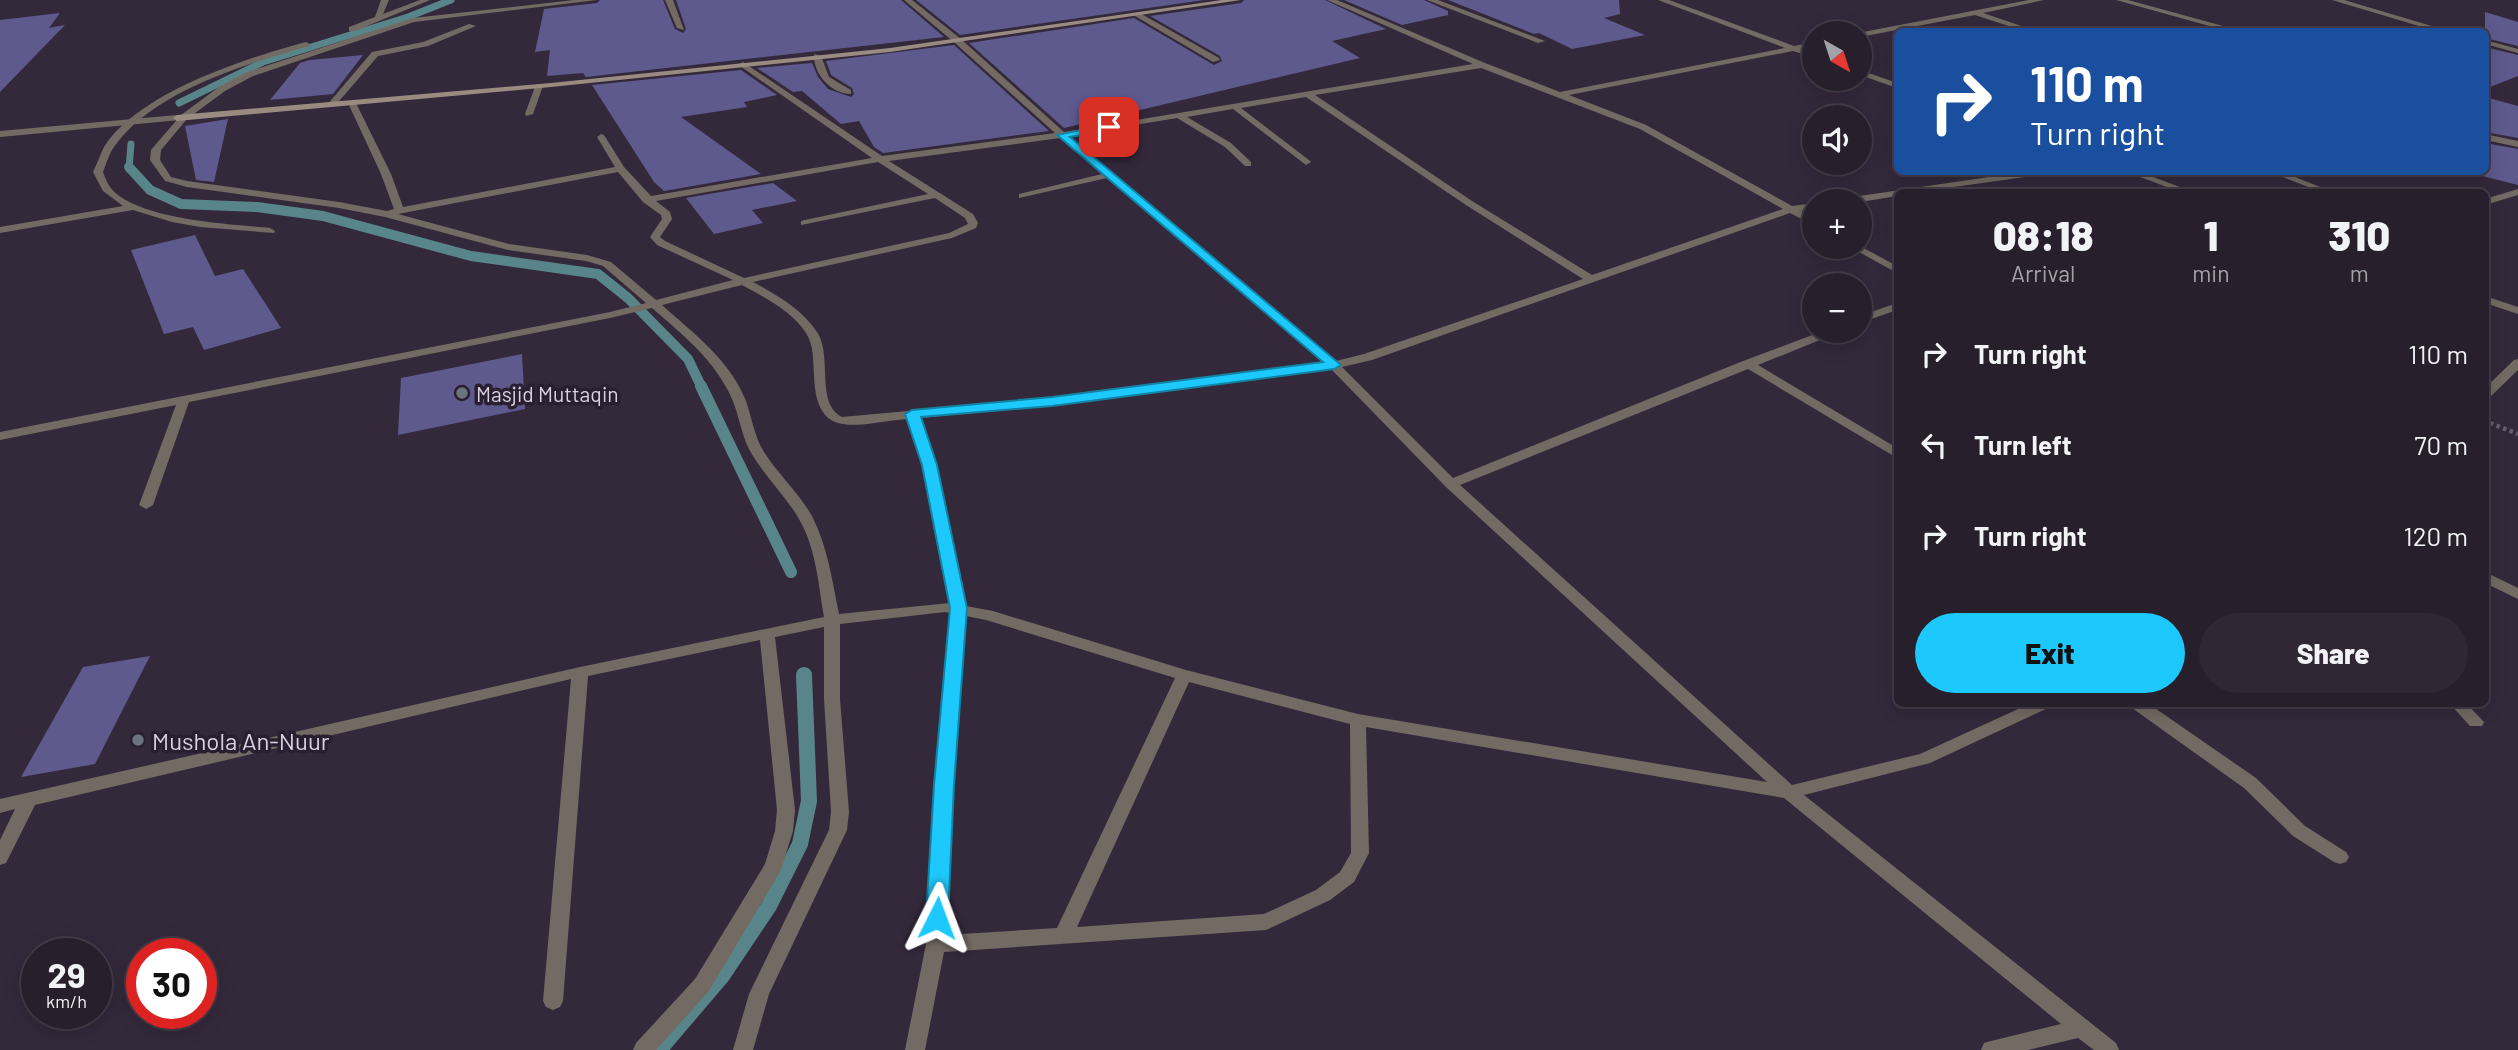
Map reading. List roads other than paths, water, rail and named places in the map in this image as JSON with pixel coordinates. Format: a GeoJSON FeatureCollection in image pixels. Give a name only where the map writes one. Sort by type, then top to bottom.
{"type":"FeatureCollection","features":[{"type":"Feature","properties":{"kind":"main road"},"geometry":{"type":"LineString","coordinates":[[181,118],[539,86],[958,41],[1237,0]]}},
{"type":"Feature","properties":{"kind":"street"},"geometry":{"type":"LineString","coordinates":[[375,22],[385,0]]}},
{"type":"Feature","properties":{"kind":"street"},"geometry":{"type":"LineString","coordinates":[[340,34],[426,0]]}},
{"type":"Feature","properties":{"kind":"street"},"geometry":{"type":"LineString","coordinates":[[593,0],[422,18],[389,26],[250,74],[222,89],[181,118],[156,150],[158,167],[169,179],[187,184],[295,197],[386,214],[485,242],[574,255],[607,264],[715,359],[740,402],[749,436],[757,452],[804,515],[823,564],[832,620],[832,699],[840,812],[838,830],[759,994],[743,1050]]}},
{"type":"Feature","properties":{"kind":"street"},"geometry":{"type":"LineString","coordinates":[[669,0],[681,28]]}},
{"type":"Feature","properties":{"kind":"street"},"geometry":{"type":"LineString","coordinates":[[908,0],[958,41],[1062,135],[1334,365],[1451,484],[1789,792],[2109,1050]]}},
{"type":"Feature","properties":{"kind":"street"},"geometry":{"type":"LineString","coordinates":[[1331,0],[1482,65],[1561,94],[1666,138],[1759,193],[1802,215]]}},
{"type":"Feature","properties":{"kind":"street"},"geometry":{"type":"LineString","coordinates":[[1431,0],[1541,41]]}},
{"type":"Feature","properties":{"kind":"street"},"geometry":{"type":"LineString","coordinates":[[1662,0],[1802,51]]}},
{"type":"Feature","properties":{"kind":"street"},"geometry":{"type":"LineString","coordinates":[[1896,28],[2039,0]]}},
{"type":"Feature","properties":{"kind":"street"},"geometry":{"type":"LineString","coordinates":[[2120,0],[2227,28]]}},
{"type":"Feature","properties":{"kind":"street"},"geometry":{"type":"LineString","coordinates":[[2336,0],[2435,28]]}},
{"type":"Feature","properties":{"kind":"street"},"geometry":{"type":"LineString","coordinates":[[1973,13],[2023,28]]}},
{"type":"Feature","properties":{"kind":"street"},"geometry":{"type":"LineString","coordinates":[[1138,14],[1216,60]]}},
{"type":"Feature","properties":{"kind":"street"},"geometry":{"type":"LineString","coordinates":[[375,22],[389,26]]}},
{"type":"Feature","properties":{"kind":"street"},"geometry":{"type":"LineString","coordinates":[[331,105],[375,54],[425,44],[472,26]]}},
{"type":"Feature","properties":{"kind":"street"},"geometry":{"type":"LineString","coordinates":[[1872,33],[1894,28]]}},
{"type":"Feature","properties":{"kind":"street"},"geometry":{"type":"LineString","coordinates":[[270,231],[162,217],[115,199],[105,189],[98,172],[103,153],[111,142],[134,122],[196,82],[258,58],[318,40]]}},
{"type":"Feature","properties":{"kind":"street"},"geometry":{"type":"LineString","coordinates":[[2489,44],[2518,51]]}},
{"type":"Feature","properties":{"kind":"street"},"geometry":{"type":"LineString","coordinates":[[1561,94],[1802,46]]}},
{"type":"Feature","properties":{"kind":"street"},"geometry":{"type":"LineString","coordinates":[[817,56],[822,75],[833,85],[848,92]]}},
{"type":"Feature","properties":{"kind":"street"},"geometry":{"type":"LineString","coordinates":[[0,436],[610,315],[740,282],[953,235],[972,226],[970,216],[880,159],[743,64]]}},
{"type":"Feature","properties":{"kind":"street"},"geometry":{"type":"LineString","coordinates":[[646,200],[880,159],[1062,135],[1482,65]]}},
{"type":"Feature","properties":{"kind":"street"},"geometry":{"type":"LineString","coordinates":[[1872,77],[1894,85]]}},
{"type":"Feature","properties":{"kind":"street"},"geometry":{"type":"LineString","coordinates":[[529,114],[539,86]]}},
{"type":"Feature","properties":{"kind":"street"},"geometry":{"type":"LineString","coordinates":[[1308,94],[1469,203],[1589,278]]}},
{"type":"Feature","properties":{"kind":"street"},"geometry":{"type":"LineString","coordinates":[[352,103],[386,174],[399,211]]}},
{"type":"Feature","properties":{"kind":"street"},"geometry":{"type":"LineString","coordinates":[[1234,106],[1306,162]]}},
{"type":"Feature","properties":{"kind":"street"},"geometry":{"type":"LineString","coordinates":[[1179,116],[1228,145],[1248,164]]}},
{"type":"Feature","properties":{"kind":"street"},"geometry":{"type":"LineString","coordinates":[[0,134],[181,118]]}},
{"type":"Feature","properties":{"kind":"street"},"geometry":{"type":"LineString","coordinates":[[601,137],[621,169],[646,200],[666,214],[667,219],[655,237],[661,243],[740,282],[798,316],[814,335],[821,356],[821,405],[833,419],[849,421],[1052,402],[1334,365],[1802,208]]}},
{"type":"Feature","properties":{"kind":"street"},"geometry":{"type":"LineString","coordinates":[[2489,138],[2518,144]]}},
{"type":"Feature","properties":{"kind":"street"},"geometry":{"type":"LineString","coordinates":[[386,214],[621,169]]}},
{"type":"Feature","properties":{"kind":"street"},"geometry":{"type":"LineString","coordinates":[[1021,196],[1109,175]]}},
{"type":"Feature","properties":{"kind":"street"},"geometry":{"type":"LineString","coordinates":[[1923,189],[2018,175]]}},
{"type":"Feature","properties":{"kind":"street"},"geometry":{"type":"LineString","coordinates":[[2140,175],[2180,189]]}},
{"type":"Feature","properties":{"kind":"street"},"geometry":{"type":"LineString","coordinates":[[2283,175],[2321,189]]}},
{"type":"Feature","properties":{"kind":"street"},"geometry":{"type":"LineString","coordinates":[[2489,201],[2518,192]]}},
{"type":"Feature","properties":{"kind":"street"},"geometry":{"type":"LineString","coordinates":[[1872,197],[1894,193]]}},
{"type":"Feature","properties":{"kind":"street"},"geometry":{"type":"LineString","coordinates":[[805,223],[937,195]]}},
{"type":"Feature","properties":{"kind":"street"},"geometry":{"type":"LineString","coordinates":[[0,230],[134,207]]}},
{"type":"Feature","properties":{"kind":"street"},"geometry":{"type":"LineString","coordinates":[[1872,257],[1894,269]]}},
{"type":"Feature","properties":{"kind":"street"},"geometry":{"type":"LineString","coordinates":[[2489,300],[2518,311]]}},
{"type":"Feature","properties":{"kind":"street"},"geometry":{"type":"LineString","coordinates":[[1872,315],[1894,307]]}},
{"type":"Feature","properties":{"kind":"street"},"geometry":{"type":"LineString","coordinates":[[1451,484],[1802,343]]}},
{"type":"Feature","properties":{"kind":"street"},"geometry":{"type":"LineString","coordinates":[[2489,391],[2518,363]]}},
{"type":"Feature","properties":{"kind":"street"},"geometry":{"type":"LineString","coordinates":[[1747,364],[1894,452]]}},
{"type":"Feature","properties":{"kind":"street"},"geometry":{"type":"LineString","coordinates":[[146,505],[184,400]]}},
{"type":"Feature","properties":{"kind":"street"},"geometry":{"type":"LineString","coordinates":[[912,414],[929,465],[959,608],[944,785],[936,944],[915,1050]]}},
{"type":"Feature","properties":{"kind":"street"},"geometry":{"type":"LineString","coordinates":[[2489,579],[2518,594]]}},
{"type":"Feature","properties":{"kind":"street"},"geometry":{"type":"LineString","coordinates":[[0,806],[580,672],[832,620],[924,608],[959,608],[1184,675],[1358,720],[1789,792],[1924,758],[2035,707]]}},
{"type":"Feature","properties":{"kind":"street"},"geometry":{"type":"LineString","coordinates":[[643,1050],[702,985],[774,865],[784,831],[786,810],[766,633]]}},
{"type":"Feature","properties":{"kind":"street"},"geometry":{"type":"LineString","coordinates":[[553,1001],[580,672]]}},
{"type":"Feature","properties":{"kind":"street"},"geometry":{"type":"LineString","coordinates":[[1065,934],[1184,675]]}},
{"type":"Feature","properties":{"kind":"street"},"geometry":{"type":"LineString","coordinates":[[2142,707],[2250,783],[2299,831],[2340,857]]}},
{"type":"Feature","properties":{"kind":"street"},"geometry":{"type":"LineString","coordinates":[[2462,707],[2476,722]]}},
{"type":"Feature","properties":{"kind":"street"},"geometry":{"type":"LineString","coordinates":[[936,944],[1266,922],[1323,895],[1346,877],[1360,853],[1358,720]]}},
{"type":"Feature","properties":{"kind":"street"},"geometry":{"type":"LineString","coordinates":[[0,858],[29,799]]}},
{"type":"Feature","properties":{"kind":"street"},"geometry":{"type":"LineString","coordinates":[[1991,1050],[2080,1028]]}},
{"type":"Feature","properties":{"kind":"waterway"},"geometry":{"type":"LineString","coordinates":[[179,103],[263,62],[408,17],[451,0]]}},
{"type":"Feature","properties":{"kind":"waterway"},"geometry":{"type":"LineString","coordinates":[[129,167],[131,144]]}},
{"type":"Feature","properties":{"kind":"waterway"},"geometry":{"type":"LineString","coordinates":[[129,167],[150,190],[181,204],[257,207],[323,216],[471,256],[598,274],[628,298],[688,359],[702,388]]}},
{"type":"Feature","properties":{"kind":"waterway"},"geometry":{"type":"LineString","coordinates":[[701,386],[791,572]]}},
{"type":"Feature","properties":{"kind":"waterway"},"geometry":{"type":"LineString","coordinates":[[659,1050],[722,976],[769,906],[800,844],[809,801],[804,675]]}},
{"type":"Feature","properties":{"kind":"place","name":"Masjid Muttaqin"},"geometry":{"type":"Point","coordinates":[462,393]}},
{"type":"Feature","properties":{"kind":"place","name":"Mushola An-Nuur"},"geometry":{"type":"Point","coordinates":[138,740]}}]}
